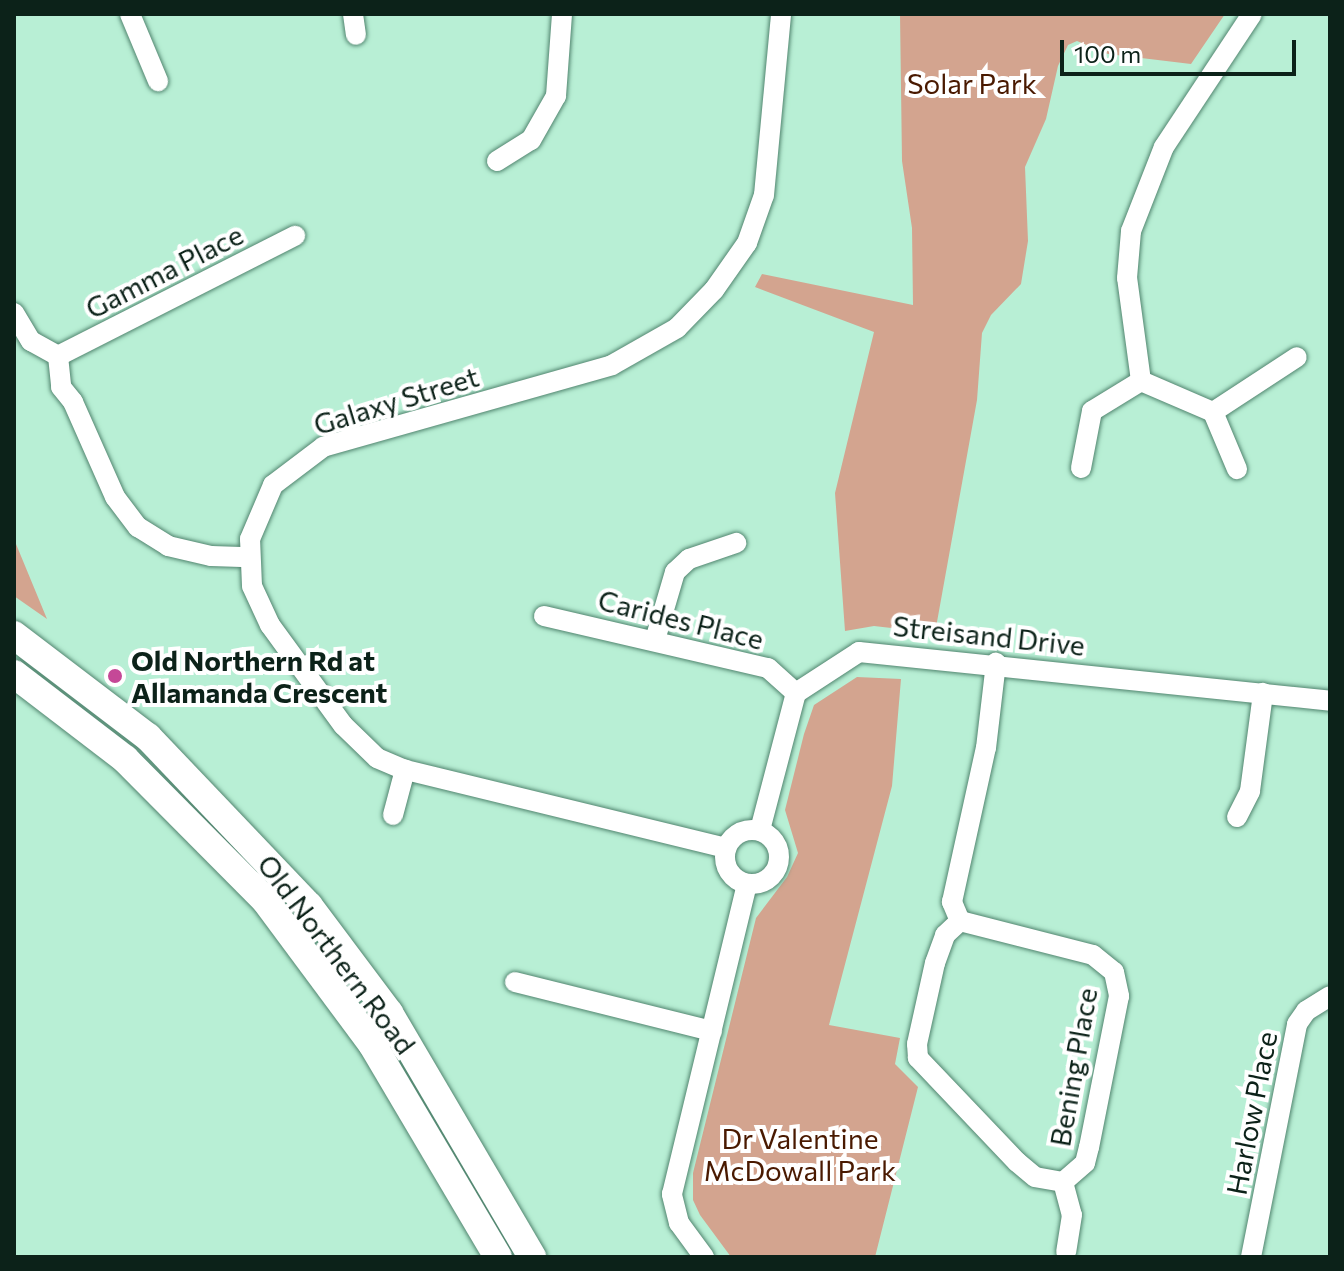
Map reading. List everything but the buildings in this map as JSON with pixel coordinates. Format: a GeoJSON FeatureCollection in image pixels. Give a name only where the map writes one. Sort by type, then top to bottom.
{"type":"FeatureCollection","features":[{"type":"Feature","properties":{"kind":"highway","name":"Old Northern Road"},"geometry":{"type":"LineString","coordinates":[[14,635],[148,737],[309,906],[389,1013],[532,1257]]}},
{"type":"Feature","properties":{"kind":"highway","name":"Old Northern Road"},"geometry":{"type":"LineString","coordinates":[[14,674],[148,780],[227,857],[291,931],[372,1044],[498,1257]]}},
{"type":"Feature","properties":{"kind":"street"},"geometry":{"type":"LineString","coordinates":[[130,14],[158,81]]}},
{"type":"Feature","properties":{"kind":"street"},"geometry":{"type":"LineString","coordinates":[[497,161],[531,140],[556,96],[562,14]]}},
{"type":"Feature","properties":{"kind":"street","name":"Galaxy Street"},"geometry":{"type":"LineString","coordinates":[[726,848],[405,770],[364,749],[270,625],[252,586],[249,557],[255,521],[273,485],[323,447],[612,365],[677,328],[714,290],[747,243],[764,195],[781,14]]}},
{"type":"Feature","properties":{"kind":"street"},"geometry":{"type":"LineString","coordinates":[[1141,381],[1127,278],[1131,231],[1164,147],[1252,14]]}},
{"type":"Feature","properties":{"kind":"street","name":"Gamma Place"},"geometry":{"type":"LineString","coordinates":[[58,356],[295,236]]}},
{"type":"Feature","properties":{"kind":"street"},"geometry":{"type":"LineString","coordinates":[[14,313],[31,341],[58,356],[61,387],[73,402],[115,497],[138,527],[168,546],[211,556],[249,557]]}},
{"type":"Feature","properties":{"kind":"street"},"geometry":{"type":"LineString","coordinates":[[1213,412],[1297,357]]}},
{"type":"Feature","properties":{"kind":"street"},"geometry":{"type":"LineString","coordinates":[[1141,381],[1213,412],[1237,469]]}},
{"type":"Feature","properties":{"kind":"street"},"geometry":{"type":"LineString","coordinates":[[1081,468],[1092,411],[1141,381]]}},
{"type":"Feature","properties":{"kind":"street"},"geometry":{"type":"LineString","coordinates":[[655,640],[675,572],[689,559],[736,543]]}},
{"type":"Feature","properties":{"kind":"street","name":"Carides Place"},"geometry":{"type":"LineString","coordinates":[[544,616],[768,668],[796,693]]}},
{"type":"Feature","properties":{"kind":"street","name":"Streisand Drive"},"geometry":{"type":"LineString","coordinates":[[796,693],[859,652],[996,663],[1330,701]]}},
{"type":"Feature","properties":{"kind":"street"},"geometry":{"type":"LineString","coordinates":[[960,921],[952,902],[986,748],[996,663]]}},
{"type":"Feature","properties":{"kind":"street"},"geometry":{"type":"LineString","coordinates":[[760,830],[796,693]]}},
{"type":"Feature","properties":{"kind":"street"},"geometry":{"type":"LineString","coordinates":[[1237,817],[1250,791],[1263,693]]}},
{"type":"Feature","properties":{"kind":"street"},"geometry":{"type":"LineString","coordinates":[[393,815],[405,770]]}},
{"type":"Feature","properties":{"kind":"street"},"geometry":{"type":"LineString","coordinates":[[760,830],[777,843],[779,863],[767,880],[747,884],[728,871],[726,848],[743,831],[760,830]]}},
{"type":"Feature","properties":{"kind":"street"},"geometry":{"type":"LineString","coordinates":[[704,1257],[679,1223],[672,1194],[747,884]]}},
{"type":"Feature","properties":{"kind":"street","name":"Bening Place"},"geometry":{"type":"LineString","coordinates":[[960,921],[1093,955],[1114,972],[1119,996],[1089,1147],[1085,1163],[1063,1182],[1035,1177],[1017,1162],[918,1058],[917,1044],[935,963],[945,935],[960,921]]}},
{"type":"Feature","properties":{"kind":"street"},"geometry":{"type":"LineString","coordinates":[[515,982],[712,1031]]}},
{"type":"Feature","properties":{"kind":"street","name":"Harlow Place"},"geometry":{"type":"LineString","coordinates":[[1251,1257],[1297,1024],[1330,996]]}},
{"type":"Feature","properties":{"kind":"street","name":"Bening Place"},"geometry":{"type":"LineString","coordinates":[[1063,1182],[1072,1215],[1066,1252]]}},
{"type":"Feature","properties":{"kind":"green space","name":"Solar Park"},"geometry":{"type":"Polygon","coordinates":[[[900,14],[1225,14],[1191,64],[1108,54],[1077,41],[1068,45],[1058,66],[1046,119],[1025,167],[1028,241],[1021,284],[991,315],[982,333],[977,400],[935,633],[874,626],[845,631],[835,493],[874,332],[755,287],[762,274],[913,305],[912,228],[902,161],[900,14]]]}},
{"type":"Feature","properties":{"kind":"green space"},"geometry":{"type":"Polygon","coordinates":[[[14,538],[16,544],[47,619],[14,596],[14,538]]]}},
{"type":"Feature","properties":{"kind":"green space","name":"Dr Valentine McDowall Park"},"geometry":{"type":"Polygon","coordinates":[[[857,677],[901,679],[892,786],[829,1025],[900,1038],[895,1064],[918,1087],[875,1257],[731,1257],[700,1215],[693,1200],[693,1173],[756,918],[787,877],[798,853],[785,810],[804,734],[814,705],[857,677]]]}},
{"type":"Feature","properties":{"kind":"place","name":"Old Northern Rd at Allamanda Crescent"},"geometry":{"type":"Point","coordinates":[115,676]}}]}
